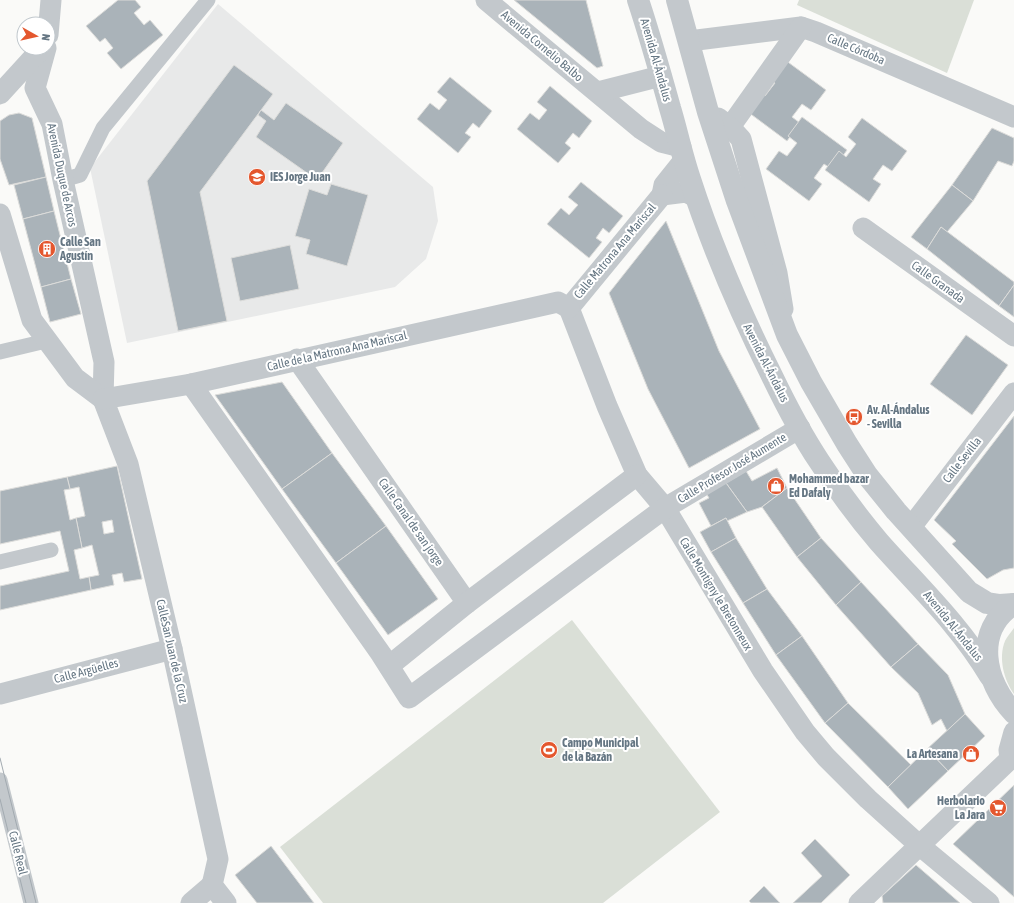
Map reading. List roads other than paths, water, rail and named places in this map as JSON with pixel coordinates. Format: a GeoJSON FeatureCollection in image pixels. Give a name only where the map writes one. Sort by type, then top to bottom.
{"type":"FeatureCollection","features":[{"type":"Feature","properties":{"kind":"street"},"geometry":{"type":"LineString","coordinates":[[50,16],[51,0]]}},
{"type":"Feature","properties":{"kind":"street"},"geometry":{"type":"LineString","coordinates":[[63,180],[80,175],[103,128],[208,0]]}},
{"type":"Feature","properties":{"kind":"street","name":"Avenida Cornelio Balbo"},"geometry":{"type":"LineString","coordinates":[[486,0],[641,129],[661,142],[683,153]]}},
{"type":"Feature","properties":{"kind":"street","name":"Avenida Al-Ándalus"},"geometry":{"type":"LineString","coordinates":[[638,0],[696,197],[731,291],[755,342],[800,428],[820,462],[858,516],[954,624],[979,657],[1013,717]]}},
{"type":"Feature","properties":{"kind":"street"},"geometry":{"type":"LineString","coordinates":[[678,0],[708,112],[737,201],[787,335],[811,382],[867,475],[911,528],[969,592],[987,603],[1000,605],[1014,604]]}},
{"type":"Feature","properties":{"kind":"street"},"geometry":{"type":"LineString","coordinates":[[730,127],[801,27]]}},
{"type":"Feature","properties":{"kind":"street","name":"Calle Córdoba"},"geometry":{"type":"LineString","coordinates":[[689,41],[801,27],[816,32],[1014,117]]}},
{"type":"Feature","properties":{"kind":"street"},"geometry":{"type":"LineString","coordinates":[[0,94],[35,56]]}},
{"type":"Feature","properties":{"kind":"street","name":"Avenida Duque de Arcos"},"geometry":{"type":"LineString","coordinates":[[44,56],[35,88],[52,124],[63,180],[104,362],[103,399]]}},
{"type":"Feature","properties":{"kind":"street"},"geometry":{"type":"LineString","coordinates":[[598,92],[661,76]]}},
{"type":"Feature","properties":{"kind":"street"},"geometry":{"type":"LineString","coordinates":[[708,112],[730,127],[741,139],[777,273],[787,335]]}},
{"type":"Feature","properties":{"kind":"street"},"geometry":{"type":"LineString","coordinates":[[683,153],[664,185],[662,195],[686,192],[696,197]]}},
{"type":"Feature","properties":{"kind":"street","name":"Calle Matrona Ana Mariscal"},"geometry":{"type":"LineString","coordinates":[[569,308],[662,195]]}},
{"type":"Feature","properties":{"kind":"street"},"geometry":{"type":"LineString","coordinates":[[0,214],[32,320],[46,341],[75,378],[103,399]]}},
{"type":"Feature","properties":{"kind":"street","name":"Calle Granada"},"geometry":{"type":"LineString","coordinates":[[863,228],[1014,336]]}},
{"type":"Feature","properties":{"kind":"street","name":"Calle de la Matrona Ana Mariscal"},"geometry":{"type":"LineString","coordinates":[[103,399],[191,384],[297,359],[558,302],[569,308]]}},
{"type":"Feature","properties":{"kind":"street","name":"Calle Montigny le Bretonneux"},"geometry":{"type":"LineString","coordinates":[[569,308],[607,406],[637,475],[665,508],[761,668],[805,732],[826,757],[868,799],[989,903]]}},
{"type":"Feature","properties":{"kind":"street"},"geometry":{"type":"LineString","coordinates":[[0,352],[46,341]]}},
{"type":"Feature","properties":{"kind":"street","name":"Calle Canal de san jorge"},"geometry":{"type":"LineString","coordinates":[[297,359],[467,603]]}},
{"type":"Feature","properties":{"kind":"street"},"geometry":{"type":"LineString","coordinates":[[191,384],[389,666],[467,603],[637,475]]}},
{"type":"Feature","properties":{"kind":"street","name":"Calle Sevilla"},"geometry":{"type":"LineString","coordinates":[[911,528],[1014,393]]}},
{"type":"Feature","properties":{"kind":"street","name":"CalleSan Juan de la Cruz"},"geometry":{"type":"LineString","coordinates":[[103,399],[128,464],[172,649],[218,859],[212,885]]}},
{"type":"Feature","properties":{"kind":"street","name":"Calle Profesor José Aumente"},"geometry":{"type":"LineString","coordinates":[[389,666],[409,698],[665,508],[800,428]]}},
{"type":"Feature","properties":{"kind":"street"},"geometry":{"type":"LineString","coordinates":[[0,562],[51,550]]}},
{"type":"Feature","properties":{"kind":"street"},"geometry":{"type":"LineString","coordinates":[[990,676],[986,658],[988,640],[995,623],[1006,609],[1014,604]]}},
{"type":"Feature","properties":{"kind":"street","name":"Calle Argüelles"},"geometry":{"type":"LineString","coordinates":[[0,694],[172,649]]}},
{"type":"Feature","properties":{"kind":"street"},"geometry":{"type":"LineString","coordinates":[[864,901],[919,844],[1012,759],[1009,750],[1014,732]]}},
{"type":"Feature","properties":{"kind":"street","name":"Calle Real"},"geometry":{"type":"LineString","coordinates":[[0,780],[31,903]]}},
{"type":"Feature","properties":{"kind":"street"},"geometry":{"type":"LineString","coordinates":[[191,903],[212,885],[226,903]]}},
{"type":"Feature","properties":{"kind":"tram line"},"geometry":{"type":"LineString","coordinates":[[0,758],[36,903]]}},
{"type":"Feature","properties":{"kind":"tram line"},"geometry":{"type":"LineString","coordinates":[[0,799],[26,903]]}},
{"type":"Feature","properties":{"kind":"place","name":"IES Jorge Juan"},"geometry":{"type":"Point","coordinates":[257,177]}},
{"type":"Feature","properties":{"kind":"place","name":"Calle San Agustín"},"geometry":{"type":"Point","coordinates":[47,249]}},
{"type":"Feature","properties":{"kind":"place","name":"Av. Al-Ándalus - Sevilla"},"geometry":{"type":"Point","coordinates":[854,417]}},
{"type":"Feature","properties":{"kind":"place","name":"Mohammed bazar Ed Dafaly"},"geometry":{"type":"Point","coordinates":[776,486]}},
{"type":"Feature","properties":{"kind":"place","name":"Campo Municipal de la Bazán"},"geometry":{"type":"Point","coordinates":[549,750]}},
{"type":"Feature","properties":{"kind":"place","name":"La Artesana"},"geometry":{"type":"Point","coordinates":[971,754]}},
{"type":"Feature","properties":{"kind":"place","name":"Herbolario La Jara"},"geometry":{"type":"Point","coordinates":[998,808]}}]}
